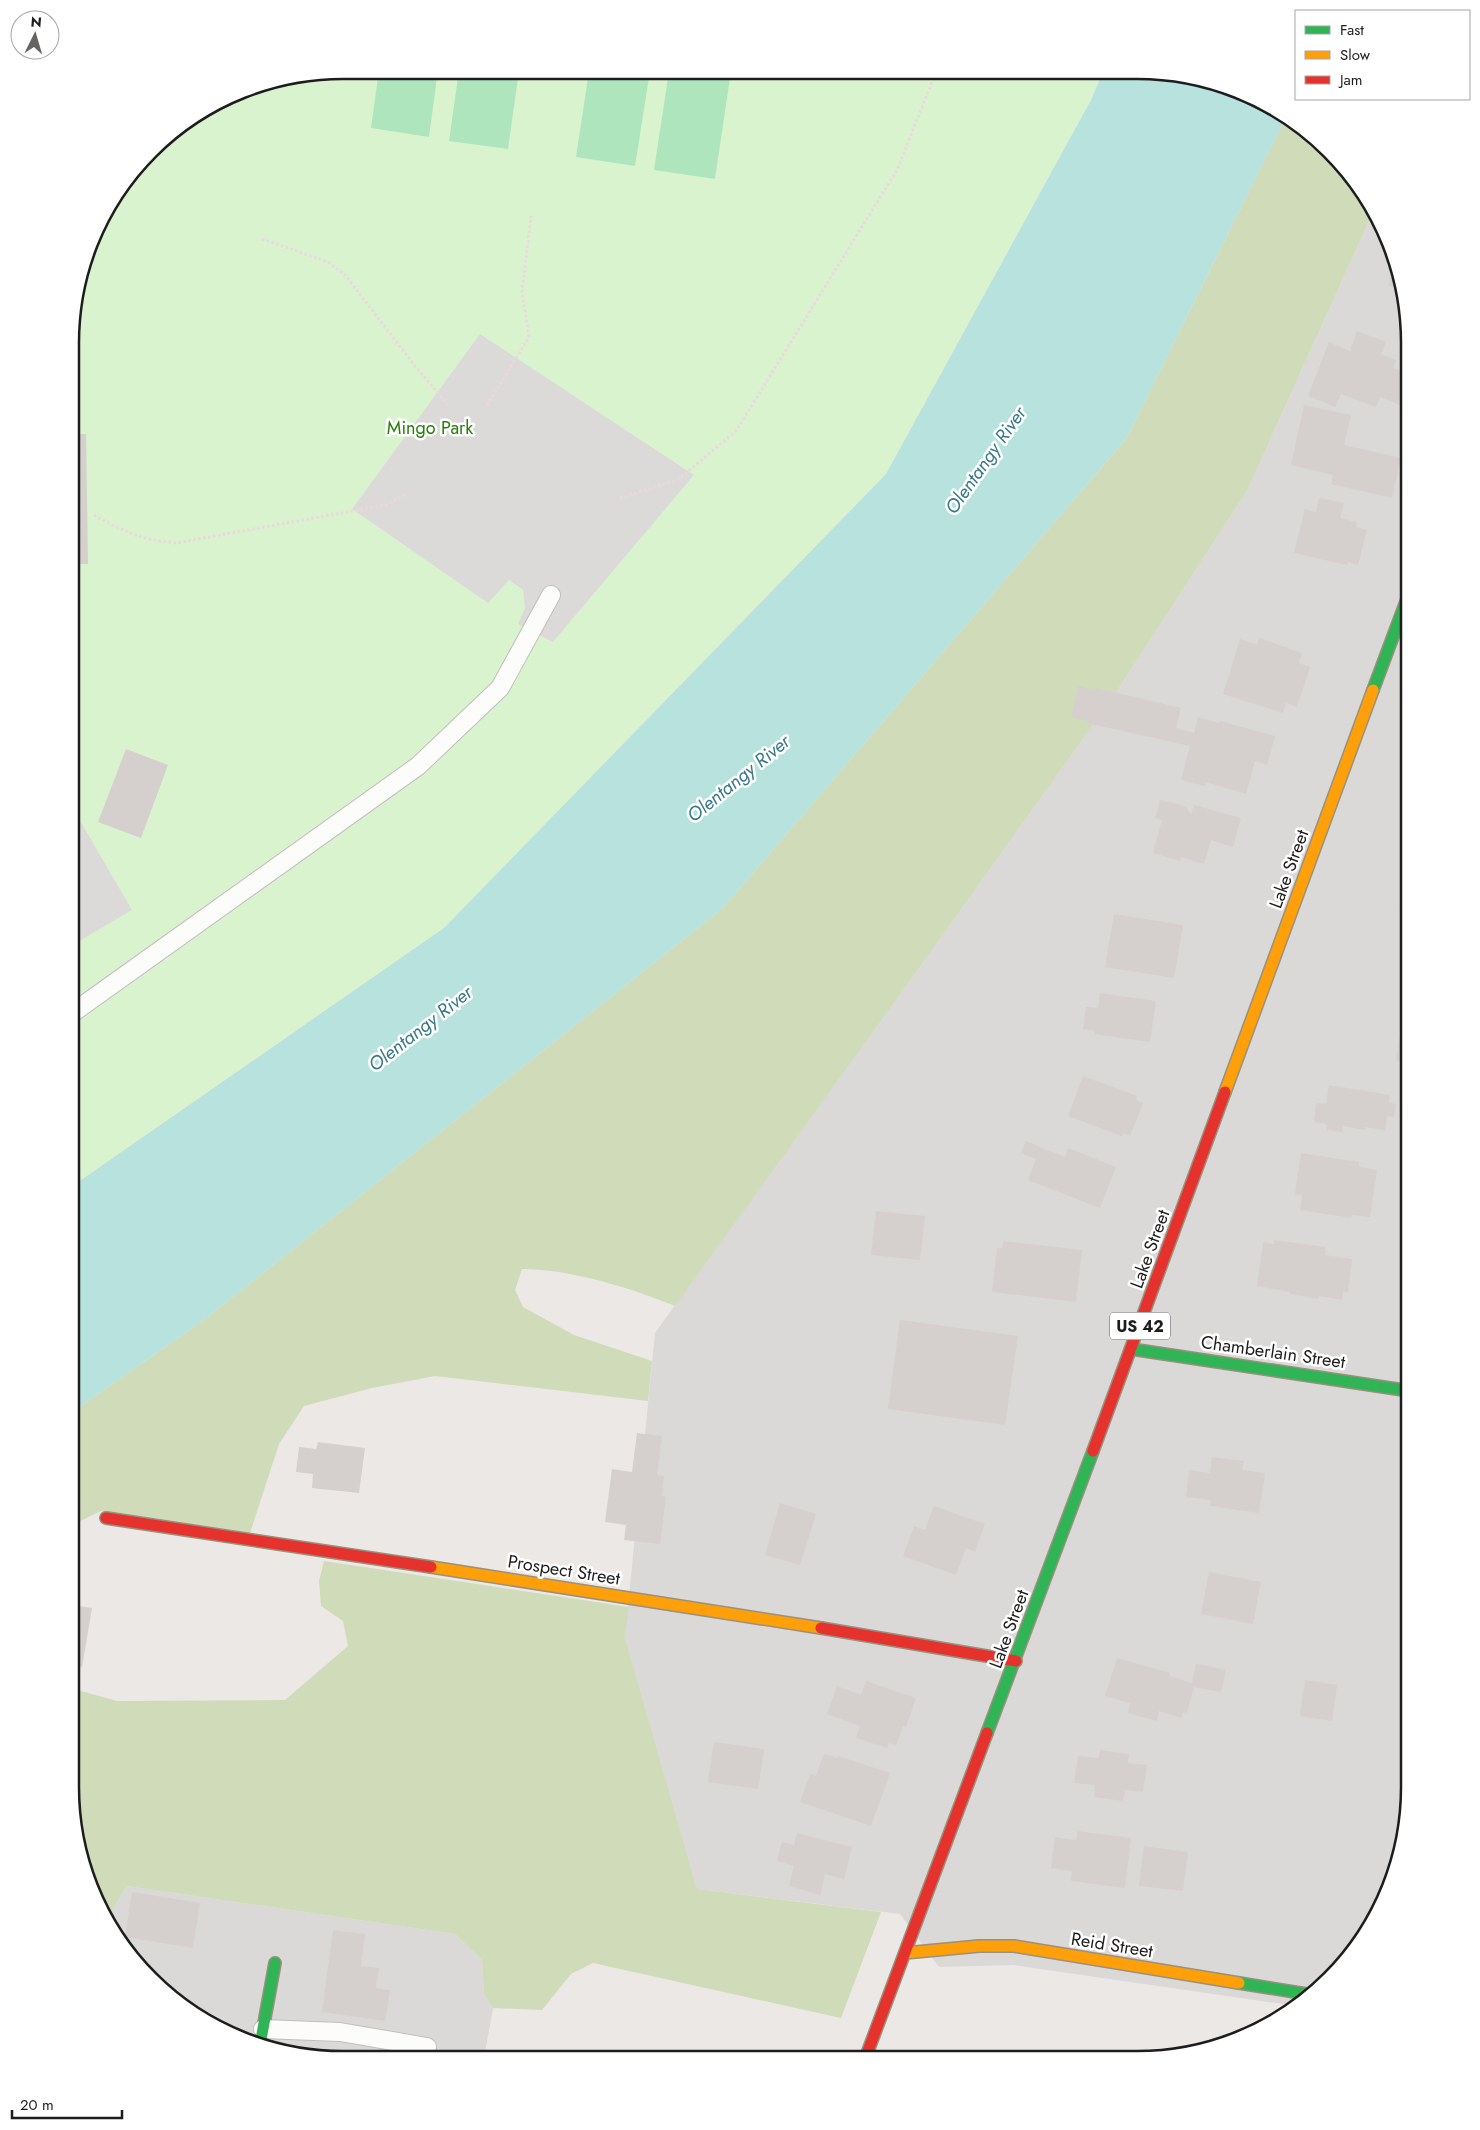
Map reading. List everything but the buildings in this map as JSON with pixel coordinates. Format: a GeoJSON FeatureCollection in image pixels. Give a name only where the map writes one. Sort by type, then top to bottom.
{"type":"FeatureCollection","features":[{"type":"Feature","properties":{"kind":"street","name":"Lake Street"},"geometry":{"type":"LineString","coordinates":[[868,2051],[1132,1350],[1401,615]]}},
{"type":"Feature","properties":{"kind":"street","name":"Chamberlain Street"},"geometry":{"type":"LineString","coordinates":[[1132,1350],[1401,1390]]}},
{"type":"Feature","properties":{"kind":"street","name":"Prospect Street"},"geometry":{"type":"LineString","coordinates":[[106,1518],[716,1610],[1016,1661]]}},
{"type":"Feature","properties":{"kind":"street","name":"Reid Street"},"geometry":{"type":"LineString","coordinates":[[905,1953],[979,1946],[1014,1946],[1302,1993]]}},
{"type":"Feature","properties":{"kind":"street"},"geometry":{"type":"LineString","coordinates":[[262,2037],[275,1963]]}},
{"type":"Feature","properties":{"kind":"lane"},"geometry":{"type":"LineString","coordinates":[[79,1008],[418,766],[500,688],[551,595]]}},
{"type":"Feature","properties":{"kind":"lane"},"geometry":{"type":"LineString","coordinates":[[262,2037],[340,2032],[427,2047]]}},
{"type":"Feature","properties":{"kind":"path"},"geometry":{"type":"LineString","coordinates":[[620,498],[679,479],[736,431],[897,170],[933,79]]}},
{"type":"Feature","properties":{"kind":"path"},"geometry":{"type":"LineString","coordinates":[[487,405],[530,337],[522,291],[531,216]]}},
{"type":"Feature","properties":{"kind":"path"},"geometry":{"type":"LineString","coordinates":[[262,239],[328,262],[345,275],[415,366],[450,407]]}},
{"type":"Feature","properties":{"kind":"path"},"geometry":{"type":"LineString","coordinates":[[94,515],[126,532],[151,541],[176,543],[386,505],[406,494]]}},
{"type":"Feature","properties":{"kind":"shaded area"},"geometry":{"type":"Polygon","coordinates":[[[1370,219],[1381,242],[1392,275],[1401,326],[1401,1804],[1396,1838],[1387,1872],[1366,1919],[1336,1961],[1311,1986],[1287,2005],[1013,1965],[939,1967],[900,1914],[697,1889],[625,1637],[655,1333],[1113,697],[1247,491],[1370,219]]]}},
{"type":"Feature","properties":{"kind":"shaded area"},"geometry":{"type":"Polygon","coordinates":[[[480,334],[694,475],[553,642],[518,624],[525,608],[523,590],[509,580],[488,603],[352,509],[480,334]]]}},
{"type":"Feature","properties":{"kind":"shaded area"},"geometry":{"type":"Polygon","coordinates":[[[79,819],[132,910],[79,941],[79,819]]]}},
{"type":"Feature","properties":{"kind":"shaded area"},"geometry":{"type":"Polygon","coordinates":[[[127,1886],[455,1934],[482,1960],[484,1994],[493,2008],[485,2051],[326,2051],[292,2046],[258,2037],[226,2024],[182,1997],[156,1974],[133,1948],[111,1913],[127,1886]]]}},
{"type":"Feature","properties":{"kind":"green space","name":"Mingo Park"},"geometry":{"type":"Polygon","coordinates":[[[326,79],[1100,79],[1091,100],[886,474],[444,928],[79,1181],[79,326],[88,275],[99,242],[114,211],[133,182],[169,144],[211,114],[258,93],[292,84],[326,79]]]}},
{"type":"Feature","properties":{"kind":"green space"},"geometry":{"type":"Polygon","coordinates":[[[378,79],[437,79],[429,137],[371,128],[378,79]]]}},
{"type":"Feature","properties":{"kind":"green space"},"geometry":{"type":"Polygon","coordinates":[[[458,79],[518,79],[508,149],[449,141],[458,79]]]}},
{"type":"Feature","properties":{"kind":"green space"},"geometry":{"type":"Polygon","coordinates":[[[588,79],[649,79],[635,166],[576,157],[588,79]]]}},
{"type":"Feature","properties":{"kind":"green space"},"geometry":{"type":"Polygon","coordinates":[[[668,79],[730,79],[715,179],[654,170],[668,79]]]}},
{"type":"Feature","properties":{"kind":"green space"},"geometry":{"type":"Polygon","coordinates":[[[1283,123],[1311,144],[1336,169],[1357,196],[1370,219],[1247,491],[1113,697],[675,1306],[600,1281],[560,1272],[522,1269],[515,1290],[523,1307],[574,1335],[652,1361],[648,1401],[435,1376],[372,1388],[304,1406],[279,1444],[250,1533],[101,1511],[79,1522],[79,1407],[205,1319],[723,908],[1126,439],[1283,123]]]}},
{"type":"Feature","properties":{"kind":"green space"},"geometry":{"type":"Polygon","coordinates":[[[324,1561],[629,1607],[625,1637],[697,1889],[881,1912],[841,2018],[593,1963],[571,1974],[542,2010],[493,2008],[484,1994],[482,1960],[455,1934],[127,1886],[111,1913],[93,1872],[81,1821],[79,1804],[79,1690],[117,1701],[285,1700],[348,1646],[343,1621],[321,1606],[319,1581],[324,1561]]]}},
{"type":"Feature","properties":{"kind":"water","name":"Olentangy River"},"geometry":{"type":"Polygon","coordinates":[[[1100,79],[1154,79],[1188,84],[1222,93],[1254,106],[1283,123],[1126,439],[723,908],[205,1319],[79,1407],[79,1181],[444,928],[886,474],[1091,100],[1100,79]]]}},
{"type":"Feature","properties":{"kind":"traffic: fast"},"geometry":{"type":"LineString","coordinates":[[1373,690],[1401,615]]}},
{"type":"Feature","properties":{"kind":"traffic: fast"},"geometry":{"type":"LineString","coordinates":[[1131,1349],[1401,1390]]}},
{"type":"Feature","properties":{"kind":"traffic: fast"},"geometry":{"type":"LineString","coordinates":[[987,1733],[1093,1451]]}},
{"type":"Feature","properties":{"kind":"traffic: fast"},"geometry":{"type":"LineString","coordinates":[[261,2038],[275,1963]]}},
{"type":"Feature","properties":{"kind":"traffic: fast"},"geometry":{"type":"LineString","coordinates":[[1239,1983],[1302,1993]]}},
{"type":"Feature","properties":{"kind":"traffic: slow"},"geometry":{"type":"LineString","coordinates":[[1225,1092],[1373,690]]}},
{"type":"Feature","properties":{"kind":"traffic: slow"},"geometry":{"type":"LineString","coordinates":[[431,1567],[821,1628]]}},
{"type":"Feature","properties":{"kind":"traffic: slow"},"geometry":{"type":"LineString","coordinates":[[905,1953],[979,1946],[1014,1946],[1239,1983]]}},
{"type":"Feature","properties":{"kind":"traffic: jam"},"geometry":{"type":"LineString","coordinates":[[1093,1451],[1225,1092]]}},
{"type":"Feature","properties":{"kind":"traffic: jam"},"geometry":{"type":"LineString","coordinates":[[106,1518],[431,1567]]}},
{"type":"Feature","properties":{"kind":"traffic: jam"},"geometry":{"type":"LineString","coordinates":[[821,1628],[1016,1661]]}},
{"type":"Feature","properties":{"kind":"traffic: jam"},"geometry":{"type":"LineString","coordinates":[[868,2051],[987,1733]]}}]}
